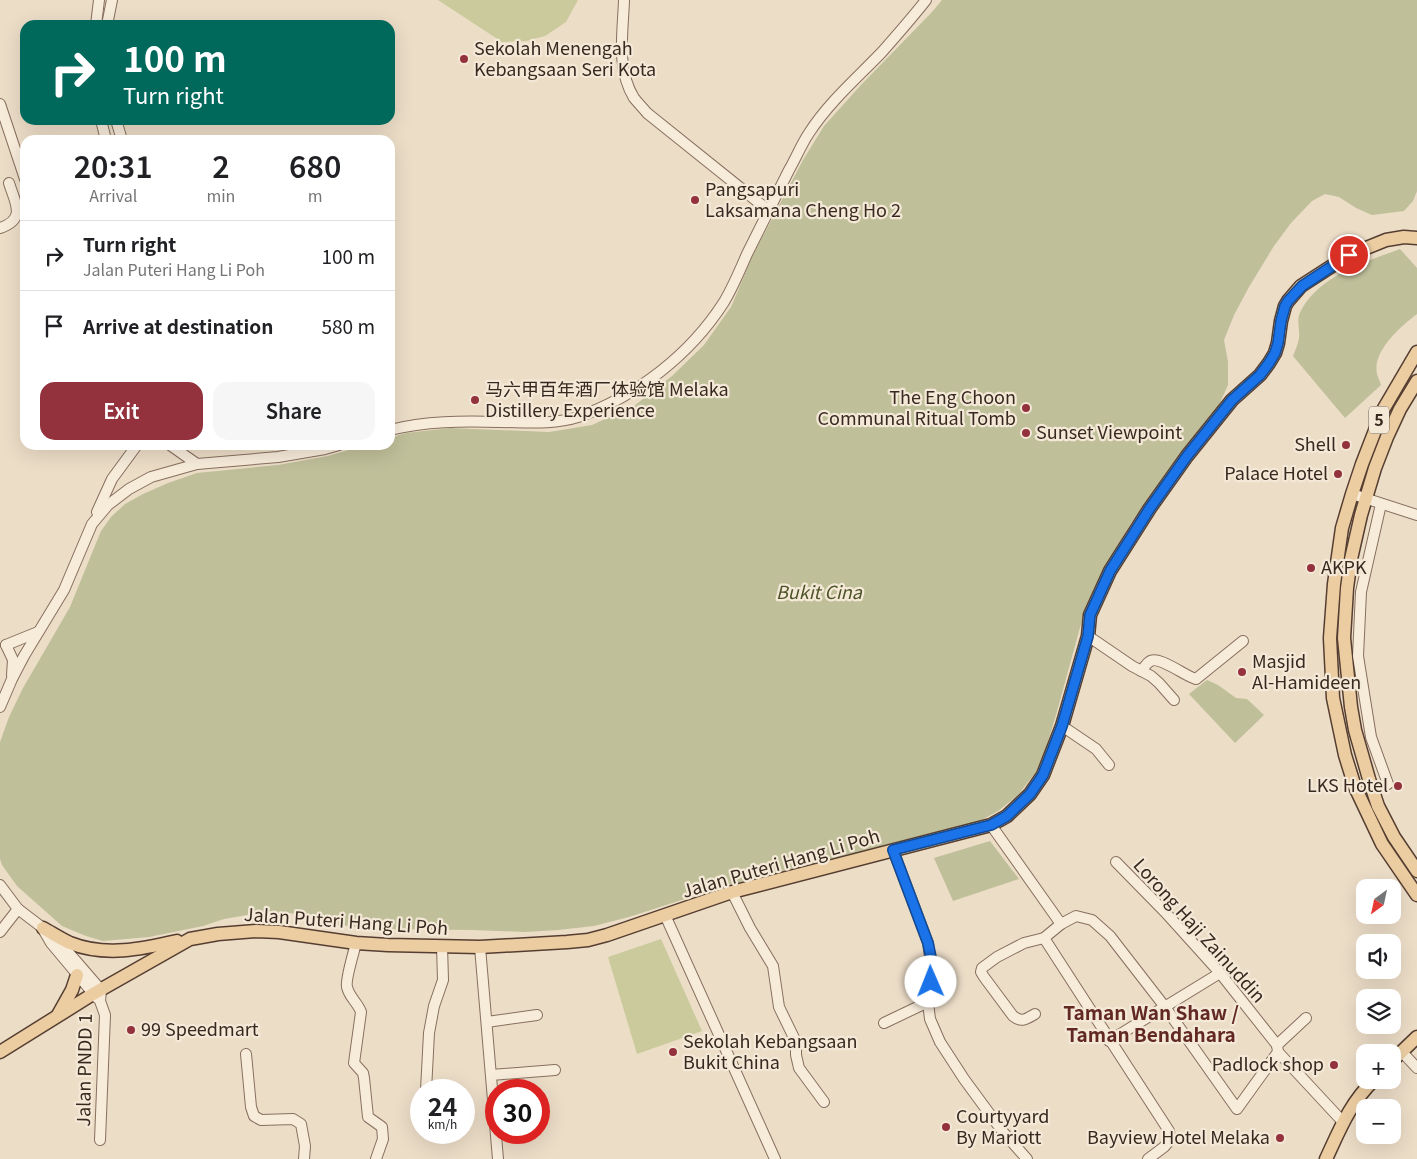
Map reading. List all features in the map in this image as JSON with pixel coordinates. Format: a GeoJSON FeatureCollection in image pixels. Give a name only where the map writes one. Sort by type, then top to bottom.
{"type":"FeatureCollection","features":[{"type":"Feature","properties":{"kind":"main road","name":"Jalan Puteri Hang Li Poh"},"geometry":{"type":"LineString","coordinates":[[0,1052],[190,939],[218,934],[256,931],[388,945],[480,947],[588,940],[732,892],[991,825],[1007,816],[1030,794],[1043,775],[1062,726],[1088,636],[1090,615],[1110,571],[1150,508],[1187,456],[1232,400],[1260,375],[1269,363],[1278,343],[1285,306],[1302,286],[1349,255],[1386,240],[1404,237],[1417,238]]}},
{"type":"Feature","properties":{"kind":"main road","name":"5"},"geometry":{"type":"LineString","coordinates":[[1417,352],[1383,410],[1352,494],[1342,528],[1333,594],[1330,638],[1333,698],[1345,755],[1355,787],[1382,844],[1417,896]]}},
{"type":"Feature","properties":{"kind":"main road","name":"5"},"geometry":{"type":"LineString","coordinates":[[1417,381],[1387,437],[1366,499],[1351,559],[1344,638],[1355,730],[1369,779],[1378,806],[1394,837],[1417,871]]}},
{"type":"Feature","properties":{"kind":"main road"},"geometry":{"type":"LineString","coordinates":[[43,928],[69,943],[100,950],[141,949],[190,939]]}},
{"type":"Feature","properties":{"kind":"main road"},"geometry":{"type":"LineString","coordinates":[[55,1019],[72,990],[77,975]]}},
{"type":"Feature","properties":{"kind":"main road"},"geometry":{"type":"LineString","coordinates":[[1401,1053],[1417,1037]]}},
{"type":"Feature","properties":{"kind":"main road"},"geometry":{"type":"LineString","coordinates":[[1326,1159],[1350,1109],[1365,1089]]}},
{"type":"Feature","properties":{"kind":"street"},"geometry":{"type":"LineString","coordinates":[[97,20],[99,0]]}},
{"type":"Feature","properties":{"kind":"street"},"geometry":{"type":"LineString","coordinates":[[108,20],[112,0]]}},
{"type":"Feature","properties":{"kind":"street"},"geometry":{"type":"LineString","coordinates":[[624,0],[621,37],[623,58],[626,80],[634,98],[654,118],[768,210]]}},
{"type":"Feature","properties":{"kind":"street"},"geometry":{"type":"LineString","coordinates":[[395,429],[455,421],[532,422],[576,417],[614,401],[650,380],[682,353],[708,324],[724,301],[768,210],[808,134],[842,92],[881,52],[926,0]]}},
{"type":"Feature","properties":{"kind":"street"},"geometry":{"type":"LineString","coordinates":[[0,104],[20,164]]}},
{"type":"Feature","properties":{"kind":"street"},"geometry":{"type":"LineString","coordinates":[[0,228],[12,222],[18,211],[9,182]]}},
{"type":"Feature","properties":{"kind":"street"},"geometry":{"type":"LineString","coordinates":[[0,707],[24,656],[64,590],[112,479],[132,450]]}},
{"type":"Feature","properties":{"kind":"street"},"geometry":{"type":"LineString","coordinates":[[176,450],[197,464]]}},
{"type":"Feature","properties":{"kind":"street"},"geometry":{"type":"LineString","coordinates":[[92,524],[108,505],[129,489],[150,477],[197,464],[278,457],[319,450]]}},
{"type":"Feature","properties":{"kind":"street"},"geometry":{"type":"LineString","coordinates":[[1352,494],[1417,515]]}},
{"type":"Feature","properties":{"kind":"street"},"geometry":{"type":"LineString","coordinates":[[1381,504],[1361,592],[1358,656],[1371,737],[1388,784]]}},
{"type":"Feature","properties":{"kind":"street"},"geometry":{"type":"LineString","coordinates":[[3,644],[38,632]]}},
{"type":"Feature","properties":{"kind":"street"},"geometry":{"type":"LineString","coordinates":[[1088,636],[1151,676],[1174,700]]}},
{"type":"Feature","properties":{"kind":"street"},"geometry":{"type":"LineString","coordinates":[[1141,671],[1149,661],[1156,660],[1196,679],[1243,641]]}},
{"type":"Feature","properties":{"kind":"street"},"geometry":{"type":"LineString","coordinates":[[3,644],[24,656]]}},
{"type":"Feature","properties":{"kind":"street"},"geometry":{"type":"LineString","coordinates":[[3,644],[14,660],[12,679]]}},
{"type":"Feature","properties":{"kind":"street"},"geometry":{"type":"LineString","coordinates":[[1062,726],[1096,749],[1109,764]]}},
{"type":"Feature","properties":{"kind":"street"},"geometry":{"type":"LineString","coordinates":[[991,825],[1061,924]]}},
{"type":"Feature","properties":{"kind":"street"},"geometry":{"type":"LineString","coordinates":[[893,850],[928,943],[932,971],[928,1002],[930,1019],[940,1042],[964,1079],[1003,1132],[1026,1159]]}},
{"type":"Feature","properties":{"kind":"street","name":"Lorong Haji Zainuddin"},"geometry":{"type":"LineString","coordinates":[[1116,862],[1165,912],[1220,973],[1278,1048],[1343,1122]]}},
{"type":"Feature","properties":{"kind":"street"},"geometry":{"type":"LineString","coordinates":[[0,885],[18,909],[56,938],[98,995]]}},
{"type":"Feature","properties":{"kind":"street"},"geometry":{"type":"LineString","coordinates":[[732,892],[750,928],[773,966],[779,1007],[796,1042],[799,1068],[824,1102]]}},
{"type":"Feature","properties":{"kind":"street"},"geometry":{"type":"LineString","coordinates":[[0,932],[18,909]]}},
{"type":"Feature","properties":{"kind":"street"},"geometry":{"type":"LineString","coordinates":[[665,915],[775,1159]]}},
{"type":"Feature","properties":{"kind":"street"},"geometry":{"type":"LineString","coordinates":[[1035,1014],[1024,1020],[1018,1020],[1013,1016],[984,977],[981,972],[982,968],[997,957],[1024,943],[1044,938],[1061,924],[1076,916],[1092,920],[1110,936],[1165,1007],[1237,1109],[1278,1048],[1306,1018]]}},
{"type":"Feature","properties":{"kind":"street"},"geometry":{"type":"LineString","coordinates":[[43,928],[51,943],[77,975],[98,995]]}},
{"type":"Feature","properties":{"kind":"street"},"geometry":{"type":"LineString","coordinates":[[1044,938],[1169,1131],[1170,1140],[1148,1159]]}},
{"type":"Feature","properties":{"kind":"street"},"geometry":{"type":"LineString","coordinates":[[356,943],[346,986],[361,1012],[354,1063],[363,1073],[368,1117],[382,1128],[384,1139],[376,1159]]}},
{"type":"Feature","properties":{"kind":"street"},"geometry":{"type":"LineString","coordinates":[[427,1079],[429,1032],[434,1006],[443,980],[442,946]]}},
{"type":"Feature","properties":{"kind":"street"},"geometry":{"type":"LineString","coordinates":[[480,947],[498,1159]]}},
{"type":"Feature","properties":{"kind":"street"},"geometry":{"type":"LineString","coordinates":[[1109,1041],[1220,973]]}},
{"type":"Feature","properties":{"kind":"street","name":"Jalan PNDD 1"},"geometry":{"type":"LineString","coordinates":[[98,995],[105,1015],[100,1140]]}},
{"type":"Feature","properties":{"kind":"street"},"geometry":{"type":"LineString","coordinates":[[884,1022],[928,1002]]}},
{"type":"Feature","properties":{"kind":"street"},"geometry":{"type":"LineString","coordinates":[[486,1022],[537,1015]]}},
{"type":"Feature","properties":{"kind":"street"},"geometry":{"type":"LineString","coordinates":[[246,1054],[251,1107],[254,1116],[261,1120],[293,1119],[301,1124],[305,1146],[304,1159]]}},
{"type":"Feature","properties":{"kind":"street"},"geometry":{"type":"LineString","coordinates":[[1401,1059],[1417,1068]]}},
{"type":"Feature","properties":{"kind":"street"},"geometry":{"type":"LineString","coordinates":[[491,1075],[555,1070]]}},
{"type":"Feature","properties":{"kind":"green space"},"geometry":{"type":"Polygon","coordinates":[[[438,0],[578,0],[566,22],[545,36],[526,41],[502,42],[438,0]]]}},
{"type":"Feature","properties":{"kind":"green space","name":"Bukit Cina"},"geometry":{"type":"Polygon","coordinates":[[[942,0],[1417,0],[1417,191],[1413,201],[1404,211],[1372,215],[1356,208],[1339,197],[1325,194],[1312,201],[1291,223],[1274,246],[1234,315],[1224,340],[1228,362],[1228,385],[1218,407],[1131,523],[1105,568],[1081,624],[1044,754],[1036,772],[1018,795],[998,811],[980,821],[728,885],[629,917],[594,926],[558,930],[525,932],[377,929],[339,925],[290,913],[259,913],[224,919],[203,926],[149,937],[103,941],[62,926],[17,886],[2,865],[0,859],[0,742],[9,717],[23,688],[70,607],[101,531],[111,517],[125,504],[143,494],[197,473],[278,465],[328,456],[349,450],[395,450],[395,436],[406,433],[450,428],[549,432],[592,425],[634,406],[672,376],[704,345],[731,307],[753,255],[803,160],[824,126],[942,0]]]}},
{"type":"Feature","properties":{"kind":"green space"},"geometry":{"type":"Polygon","coordinates":[[[1400,249],[1417,268],[1417,314],[1396,332],[1383,348],[1377,365],[1377,374],[1381,385],[1345,418],[1293,356],[1299,338],[1299,315],[1306,302],[1329,281],[1372,259],[1400,249]]]}},
{"type":"Feature","properties":{"kind":"green space"},"geometry":{"type":"Polygon","coordinates":[[[1207,680],[1218,685],[1236,698],[1247,699],[1264,715],[1235,743],[1189,694],[1207,680]]]}},
{"type":"Feature","properties":{"kind":"green space"},"geometry":{"type":"Polygon","coordinates":[[[990,841],[1019,879],[953,901],[934,858],[990,841]]]}},
{"type":"Feature","properties":{"kind":"green space"},"geometry":{"type":"Polygon","coordinates":[[[661,939],[702,1031],[637,1054],[608,957],[661,939]]]}},
{"type":"Feature","properties":{"kind":"place","name":"Sekolah Menengah Kebangsaan Seri Kota"},"geometry":{"type":"Point","coordinates":[464,59]}},
{"type":"Feature","properties":{"kind":"place","name":"Pangsapuri Laksamana Cheng Ho 2"},"geometry":{"type":"Point","coordinates":[695,200]}},
{"type":"Feature","properties":{"kind":"place","name":"马六甲百年酒厂体验馆 Melaka Distillery Experience"},"geometry":{"type":"Point","coordinates":[475,400]}},
{"type":"Feature","properties":{"kind":"place","name":"The Eng Choon Communal Ritual Tomb"},"geometry":{"type":"Point","coordinates":[1026,408]}},
{"type":"Feature","properties":{"kind":"place","name":"Sunset Viewpoint"},"geometry":{"type":"Point","coordinates":[1026,433]}},
{"type":"Feature","properties":{"kind":"place","name":"Shell"},"geometry":{"type":"Point","coordinates":[1346,445]}},
{"type":"Feature","properties":{"kind":"place","name":"Palace Hotel"},"geometry":{"type":"Point","coordinates":[1338,474]}},
{"type":"Feature","properties":{"kind":"place","name":"AKPK"},"geometry":{"type":"Point","coordinates":[1311,568]}},
{"type":"Feature","properties":{"kind":"place","name":"Masjid Al-Hamideen"},"geometry":{"type":"Point","coordinates":[1242,672]}},
{"type":"Feature","properties":{"kind":"place","name":"LKS Hotel"},"geometry":{"type":"Point","coordinates":[1398,786]}},
{"type":"Feature","properties":{"kind":"place","name":"99 Speedmart"},"geometry":{"type":"Point","coordinates":[131,1030]}},
{"type":"Feature","properties":{"kind":"place","name":"Sekolah Kebangsaan Bukit China"},"geometry":{"type":"Point","coordinates":[673,1052]}},
{"type":"Feature","properties":{"kind":"place","name":"Padlock shop"},"geometry":{"type":"Point","coordinates":[1334,1065]}},
{"type":"Feature","properties":{"kind":"place","name":"Courtyyard By Mariott"},"geometry":{"type":"Point","coordinates":[946,1127]}},
{"type":"Feature","properties":{"kind":"place","name":"Bayview Hotel Melaka"},"geometry":{"type":"Point","coordinates":[1280,1138]}},
{"type":"Feature","properties":{"kind":"district","name":"Taman Wan Shaw / Taman Bendahara"},"geometry":{"type":"Point","coordinates":[1151,1024]}},
{"type":"Feature","properties":{"kind":"route"},"geometry":{"type":"LineString","coordinates":[[931,982],[932,971],[928,943],[893,850],[991,825],[1007,816],[1030,794],[1043,775],[1062,726],[1088,636],[1090,615],[1110,571],[1136,528],[1187,456],[1232,400],[1260,375],[1269,363],[1275,353],[1281,321],[1288,301],[1302,286],[1349,255]]}}]}
